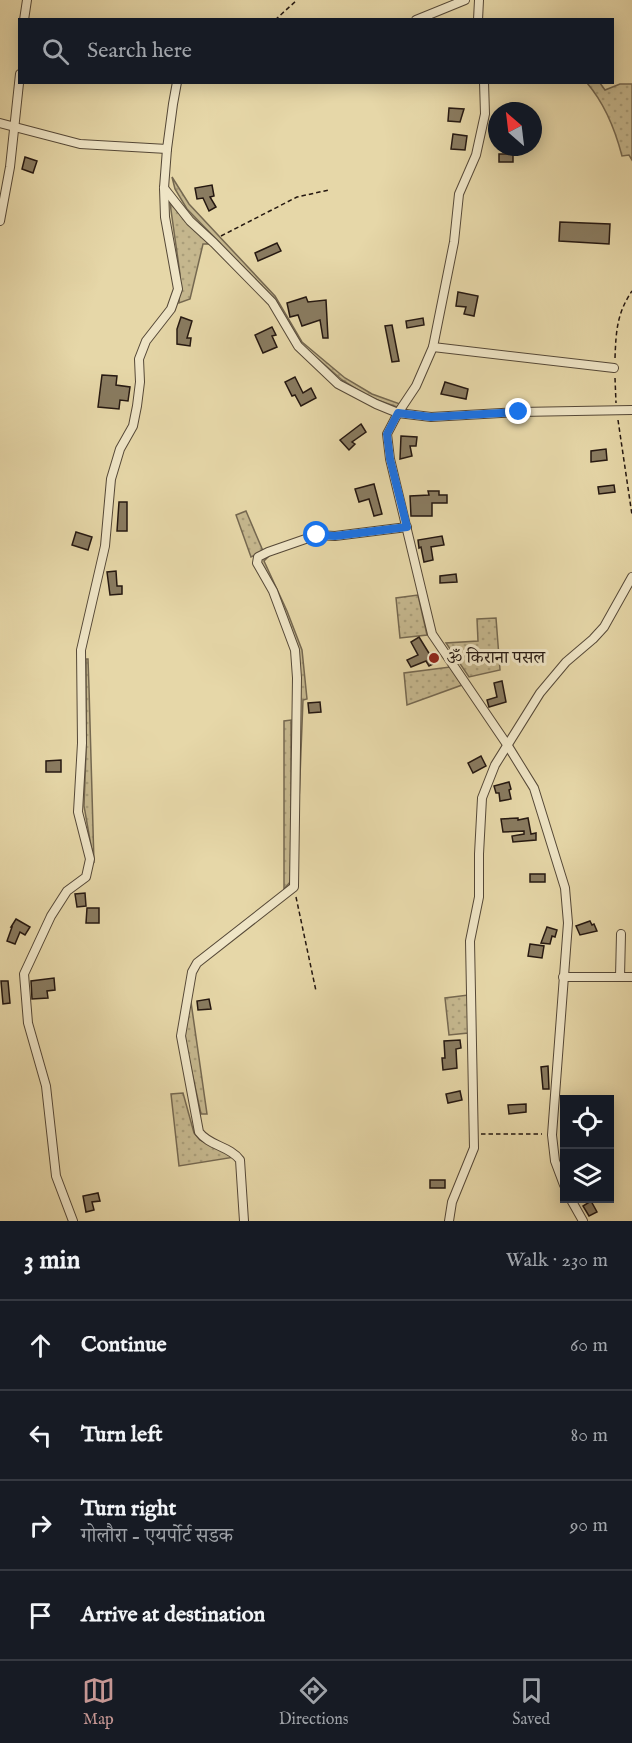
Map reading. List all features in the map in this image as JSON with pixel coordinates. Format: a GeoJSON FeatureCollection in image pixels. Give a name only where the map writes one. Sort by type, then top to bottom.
{"type":"FeatureCollection","features":[{"type":"Feature","properties":{"kind":"street"},"geometry":{"type":"LineString","coordinates":[[24,18],[27,0]]}},
{"type":"Feature","properties":{"kind":"street"},"geometry":{"type":"LineString","coordinates":[[421,18],[465,0]]}},
{"type":"Feature","properties":{"kind":"street"},"geometry":{"type":"LineString","coordinates":[[478,18],[479,0]]}},
{"type":"Feature","properties":{"kind":"street"},"geometry":{"type":"LineString","coordinates":[[0,221],[10,167],[19,84]]}},
{"type":"Feature","properties":{"kind":"street"},"geometry":{"type":"LineString","coordinates":[[73,1221],[56,1176],[46,1086],[28,1023],[24,974],[51,916],[67,891],[86,877],[90,859],[78,812],[82,743],[81,650],[105,546],[111,479],[120,449],[133,426],[137,406],[140,382],[139,358],[146,341],[171,309],[178,289],[165,217],[164,188],[166,149],[177,84]]}},
{"type":"Feature","properties":{"kind":"street"},"geometry":{"type":"LineString","coordinates":[[484,84],[486,114],[476,155],[459,194],[454,242],[433,346],[416,386],[387,434],[390,459],[432,634],[534,788],[565,888],[568,923],[552,1135],[555,1161],[560,1174]]}},
{"type":"Feature","properties":{"kind":"street"},"geometry":{"type":"LineString","coordinates":[[0,123],[80,144],[166,149]]}},
{"type":"Feature","properties":{"kind":"street"},"geometry":{"type":"LineString","coordinates":[[164,188],[190,221],[272,302],[298,346],[330,377],[338,384],[398,413],[431,417],[519,412],[632,410]]}},
{"type":"Feature","properties":{"kind":"street"},"geometry":{"type":"LineString","coordinates":[[433,346],[614,368]]}},
{"type":"Feature","properties":{"kind":"street"},"geometry":{"type":"LineString","coordinates":[[244,1221],[240,1160],[237,1154],[203,1138],[199,1132],[181,1036],[192,972],[197,963],[294,887],[297,678],[295,650],[273,591],[257,563],[258,557],[317,535],[335,536],[407,527]]}},
{"type":"Feature","properties":{"kind":"street"},"geometry":{"type":"LineString","coordinates":[[449,1221],[452,1202],[474,1151],[470,941],[478,897],[482,798],[495,765],[540,693],[566,662],[604,627],[632,577]]}},
{"type":"Feature","properties":{"kind":"street"},"geometry":{"type":"LineString","coordinates":[[621,934],[621,977]]}},
{"type":"Feature","properties":{"kind":"street"},"geometry":{"type":"LineString","coordinates":[[563,977],[632,977]]}},
{"type":"Feature","properties":{"kind":"street"},"geometry":{"type":"LineString","coordinates":[[573,1203],[583,1221]]}},
{"type":"Feature","properties":{"kind":"path"},"geometry":{"type":"LineString","coordinates":[[277,18],[297,0]]}},
{"type":"Feature","properties":{"kind":"path"},"geometry":{"type":"LineString","coordinates":[[214,243],[224,235],[297,197],[329,190]]}},
{"type":"Feature","properties":{"kind":"path"},"geometry":{"type":"LineString","coordinates":[[294,887],[316,992]]}},
{"type":"Feature","properties":{"kind":"path"},"geometry":{"type":"LineString","coordinates":[[474,1133],[552,1135]]}},
{"type":"Feature","properties":{"kind":"shaded area"},"geometry":{"type":"Polygon","coordinates":[[[588,84],[601,84],[605,90],[620,84],[632,84],[632,160],[629,155],[622,156],[609,117],[588,84]]]}},
{"type":"Feature","properties":{"kind":"shaded area"},"geometry":{"type":"Polygon","coordinates":[[[172,177],[189,204],[275,296],[302,342],[345,378],[372,394],[400,404],[397,407],[369,397],[342,380],[301,344],[272,297],[187,209],[175,189],[172,177]]]}},
{"type":"Feature","properties":{"kind":"shaded area"},"geometry":{"type":"Polygon","coordinates":[[[170,203],[211,244],[203,244],[190,299],[179,303],[180,274],[170,203]]]}},
{"type":"Feature","properties":{"kind":"shaded area"},"geometry":{"type":"Polygon","coordinates":[[[246,511],[263,551],[251,557],[236,515],[246,511]]]}},
{"type":"Feature","properties":{"kind":"shaded area"},"geometry":{"type":"Polygon","coordinates":[[[317,537],[324,537],[276,553],[317,537]]]}},
{"type":"Feature","properties":{"kind":"shaded area"},"geometry":{"type":"Polygon","coordinates":[[[271,554],[264,561],[302,650],[307,699],[303,700],[299,802],[297,790],[297,650],[260,563],[261,558],[271,554]]]}},
{"type":"Feature","properties":{"kind":"shaded area"},"geometry":{"type":"Polygon","coordinates":[[[418,595],[427,635],[400,638],[396,598],[418,595]]]}},
{"type":"Feature","properties":{"kind":"shaded area"},"geometry":{"type":"Polygon","coordinates":[[[496,618],[500,670],[469,677],[446,643],[478,641],[477,619],[496,618]]]}},
{"type":"Feature","properties":{"kind":"shaded area"},"geometry":{"type":"Polygon","coordinates":[[[86,659],[88,659],[94,863],[84,806],[86,659]]]}},
{"type":"Feature","properties":{"kind":"shaded area"},"geometry":{"type":"Polygon","coordinates":[[[450,667],[462,685],[407,705],[404,673],[450,667]]]}},
{"type":"Feature","properties":{"kind":"shaded area"},"geometry":{"type":"Polygon","coordinates":[[[291,720],[291,881],[284,889],[284,721],[291,720]]]}},
{"type":"Feature","properties":{"kind":"shaded area"},"geometry":{"type":"Polygon","coordinates":[[[190,995],[207,1114],[201,1114],[184,1036],[190,995]]]}},
{"type":"Feature","properties":{"kind":"shaded area"},"geometry":{"type":"Polygon","coordinates":[[[468,995],[468,1033],[449,1035],[445,998],[468,995]]]}},
{"type":"Feature","properties":{"kind":"shaded area"},"geometry":{"type":"Polygon","coordinates":[[[183,1093],[194,1133],[200,1140],[235,1157],[179,1166],[171,1094],[183,1093]]]}},
{"type":"Feature","properties":{"kind":"building"},"geometry":{"type":"Polygon","coordinates":[[[449,108],[464,109],[460,122],[448,121],[449,108]]]}},
{"type":"Feature","properties":{"kind":"building"},"geometry":{"type":"Polygon","coordinates":[[[453,134],[467,136],[465,150],[451,149],[453,134]]]}},
{"type":"Feature","properties":{"kind":"building"},"geometry":{"type":"Polygon","coordinates":[[[499,156],[513,156],[513,162],[499,162],[499,156]]]}},
{"type":"Feature","properties":{"kind":"building"},"geometry":{"type":"Polygon","coordinates":[[[25,157],[37,161],[33,173],[22,169],[25,157]]]}},
{"type":"Feature","properties":{"kind":"building"},"geometry":{"type":"Polygon","coordinates":[[[212,185],[214,196],[210,197],[216,207],[209,211],[203,198],[197,199],[195,188],[212,185]]]}},
{"type":"Feature","properties":{"kind":"building"},"geometry":{"type":"Polygon","coordinates":[[[560,222],[610,224],[609,244],[559,241],[560,222]]]}},
{"type":"Feature","properties":{"kind":"building"},"geometry":{"type":"Polygon","coordinates":[[[277,243],[281,251],[258,261],[255,253],[277,243]]]}},
{"type":"Feature","properties":{"kind":"building"},"geometry":{"type":"Polygon","coordinates":[[[458,292],[478,296],[474,316],[464,314],[466,307],[456,306],[458,292]]]}},
{"type":"Feature","properties":{"kind":"building"},"geometry":{"type":"Polygon","coordinates":[[[306,297],[308,302],[326,300],[328,338],[323,338],[320,320],[302,326],[298,315],[290,317],[287,303],[306,297]]]}},
{"type":"Feature","properties":{"kind":"building"},"geometry":{"type":"Polygon","coordinates":[[[181,317],[192,321],[187,338],[191,338],[190,346],[177,344],[177,329],[181,317]]]}},
{"type":"Feature","properties":{"kind":"building"},"geometry":{"type":"Polygon","coordinates":[[[423,318],[424,325],[407,328],[406,321],[423,318]]]}},
{"type":"Feature","properties":{"kind":"building"},"geometry":{"type":"Polygon","coordinates":[[[392,325],[399,361],[392,362],[385,326],[392,325]]]}},
{"type":"Feature","properties":{"kind":"building"},"geometry":{"type":"Polygon","coordinates":[[[272,327],[276,335],[272,336],[277,347],[263,353],[255,335],[272,327]]]}},
{"type":"Feature","properties":{"kind":"building"},"geometry":{"type":"Polygon","coordinates":[[[102,375],[117,376],[116,385],[130,387],[128,401],[120,400],[119,409],[98,407],[102,375]]]}},
{"type":"Feature","properties":{"kind":"building"},"geometry":{"type":"Polygon","coordinates":[[[295,377],[303,393],[311,388],[316,398],[301,406],[295,395],[292,396],[285,382],[295,377]]]}},
{"type":"Feature","properties":{"kind":"building"},"geometry":{"type":"Polygon","coordinates":[[[445,382],[468,389],[466,399],[441,394],[445,382]]]}},
{"type":"Feature","properties":{"kind":"building"},"geometry":{"type":"Polygon","coordinates":[[[361,424],[366,432],[352,442],[355,444],[349,450],[340,440],[361,424]]]}},
{"type":"Feature","properties":{"kind":"building"},"geometry":{"type":"Polygon","coordinates":[[[401,436],[417,437],[416,446],[410,446],[412,456],[400,459],[401,436]]]}},
{"type":"Feature","properties":{"kind":"building"},"geometry":{"type":"Polygon","coordinates":[[[606,449],[607,460],[591,462],[591,451],[606,449]]]}},
{"type":"Feature","properties":{"kind":"building"},"geometry":{"type":"Polygon","coordinates":[[[374,484],[382,514],[374,516],[369,499],[359,502],[355,489],[374,484]]]}},
{"type":"Feature","properties":{"kind":"building"},"geometry":{"type":"Polygon","coordinates":[[[614,485],[615,492],[599,494],[598,487],[614,485]]]}},
{"type":"Feature","properties":{"kind":"building"},"geometry":{"type":"Polygon","coordinates":[[[428,491],[439,491],[439,495],[447,495],[447,503],[432,503],[432,516],[411,516],[410,496],[429,495],[428,491]]]}},
{"type":"Feature","properties":{"kind":"building"},"geometry":{"type":"Polygon","coordinates":[[[119,502],[127,502],[127,531],[117,531],[119,502]]]}},
{"type":"Feature","properties":{"kind":"building"},"geometry":{"type":"Polygon","coordinates":[[[76,532],[92,537],[88,550],[72,545],[76,532]]]}},
{"type":"Feature","properties":{"kind":"building"},"geometry":{"type":"Polygon","coordinates":[[[442,536],[444,545],[431,547],[433,560],[424,562],[418,540],[442,536]]]}},
{"type":"Feature","properties":{"kind":"building"},"geometry":{"type":"Polygon","coordinates":[[[116,571],[117,586],[122,586],[122,594],[110,595],[107,572],[116,571]]]}},
{"type":"Feature","properties":{"kind":"building"},"geometry":{"type":"Polygon","coordinates":[[[456,574],[457,582],[440,583],[440,576],[456,574]]]}},
{"type":"Feature","properties":{"kind":"building"},"geometry":{"type":"Polygon","coordinates":[[[419,637],[435,663],[429,666],[426,661],[411,667],[407,660],[418,655],[411,642],[419,637]]]}},
{"type":"Feature","properties":{"kind":"building"},"geometry":{"type":"Polygon","coordinates":[[[502,681],[506,702],[489,707],[487,700],[497,697],[494,683],[502,681]]]}},
{"type":"Feature","properties":{"kind":"building"},"geometry":{"type":"Polygon","coordinates":[[[320,702],[321,712],[309,713],[308,703],[320,702]]]}},
{"type":"Feature","properties":{"kind":"building"},"geometry":{"type":"Polygon","coordinates":[[[481,756],[486,766],[473,773],[468,763],[481,756]]]}},
{"type":"Feature","properties":{"kind":"building"},"geometry":{"type":"Polygon","coordinates":[[[61,760],[61,772],[46,772],[46,761],[61,760]]]}},
{"type":"Feature","properties":{"kind":"building"},"geometry":{"type":"Polygon","coordinates":[[[509,782],[511,799],[500,801],[499,793],[496,793],[494,786],[509,782]]]}},
{"type":"Feature","properties":{"kind":"building"},"geometry":{"type":"Polygon","coordinates":[[[518,818],[518,820],[528,818],[531,834],[536,833],[536,840],[513,842],[512,836],[524,834],[524,831],[503,832],[501,819],[518,818]]]}},
{"type":"Feature","properties":{"kind":"building"},"geometry":{"type":"Polygon","coordinates":[[[530,874],[545,874],[545,882],[530,882],[530,874]]]}},
{"type":"Feature","properties":{"kind":"building"},"geometry":{"type":"Polygon","coordinates":[[[85,893],[86,906],[77,907],[75,894],[85,893]]]}},
{"type":"Feature","properties":{"kind":"building"},"geometry":{"type":"Polygon","coordinates":[[[87,908],[99,908],[99,923],[86,923],[87,908]]]}},
{"type":"Feature","properties":{"kind":"building"},"geometry":{"type":"Polygon","coordinates":[[[16,919],[30,927],[25,935],[20,932],[15,944],[7,941],[16,919]]]}},
{"type":"Feature","properties":{"kind":"building"},"geometry":{"type":"Polygon","coordinates":[[[590,921],[597,931],[580,935],[576,926],[590,921]]]}},
{"type":"Feature","properties":{"kind":"building"},"geometry":{"type":"Polygon","coordinates":[[[547,927],[557,930],[550,944],[541,943],[547,927]]]}},
{"type":"Feature","properties":{"kind":"building"},"geometry":{"type":"Polygon","coordinates":[[[530,944],[544,946],[542,958],[528,956],[530,944]]]}},
{"type":"Feature","properties":{"kind":"building"},"geometry":{"type":"Polygon","coordinates":[[[54,978],[55,990],[47,991],[48,998],[32,999],[31,981],[54,978]]]}},
{"type":"Feature","properties":{"kind":"building"},"geometry":{"type":"Polygon","coordinates":[[[1,981],[8,981],[10,1003],[3,1004],[1,981]]]}},
{"type":"Feature","properties":{"kind":"building"},"geometry":{"type":"Polygon","coordinates":[[[209,999],[211,1009],[198,1010],[197,1001],[209,999]]]}},
{"type":"Feature","properties":{"kind":"building"},"geometry":{"type":"Polygon","coordinates":[[[460,1040],[461,1048],[456,1049],[457,1068],[443,1070],[444,1041],[460,1040]]]}},
{"type":"Feature","properties":{"kind":"building"},"geometry":{"type":"Polygon","coordinates":[[[548,1066],[549,1089],[543,1089],[541,1067],[548,1066]]]}},
{"type":"Feature","properties":{"kind":"building"},"geometry":{"type":"Polygon","coordinates":[[[460,1091],[462,1100],[448,1103],[446,1094],[460,1091]]]}},
{"type":"Feature","properties":{"kind":"building"},"geometry":{"type":"Polygon","coordinates":[[[526,1104],[526,1112],[509,1114],[508,1105],[526,1104]]]}},
{"type":"Feature","properties":{"kind":"building"},"geometry":{"type":"Polygon","coordinates":[[[430,1180],[445,1180],[445,1188],[430,1188],[430,1180]]]}},
{"type":"Feature","properties":{"kind":"building"},"geometry":{"type":"Polygon","coordinates":[[[98,1193],[100,1201],[92,1202],[94,1210],[86,1212],[83,1196],[98,1193]]]}},
{"type":"Feature","properties":{"kind":"building"},"geometry":{"type":"Polygon","coordinates":[[[592,1203],[597,1212],[589,1216],[583,1206],[592,1203]]]}},
{"type":"Feature","properties":{"kind":"place","name":"ॐ किराना पसल"},"geometry":{"type":"Point","coordinates":[434,658]}},
{"type":"Feature","properties":{"kind":"route"},"geometry":{"type":"LineString","coordinates":[[317,535],[335,536],[407,527],[390,459],[387,434],[398,413],[431,417],[519,412]]}}]}
